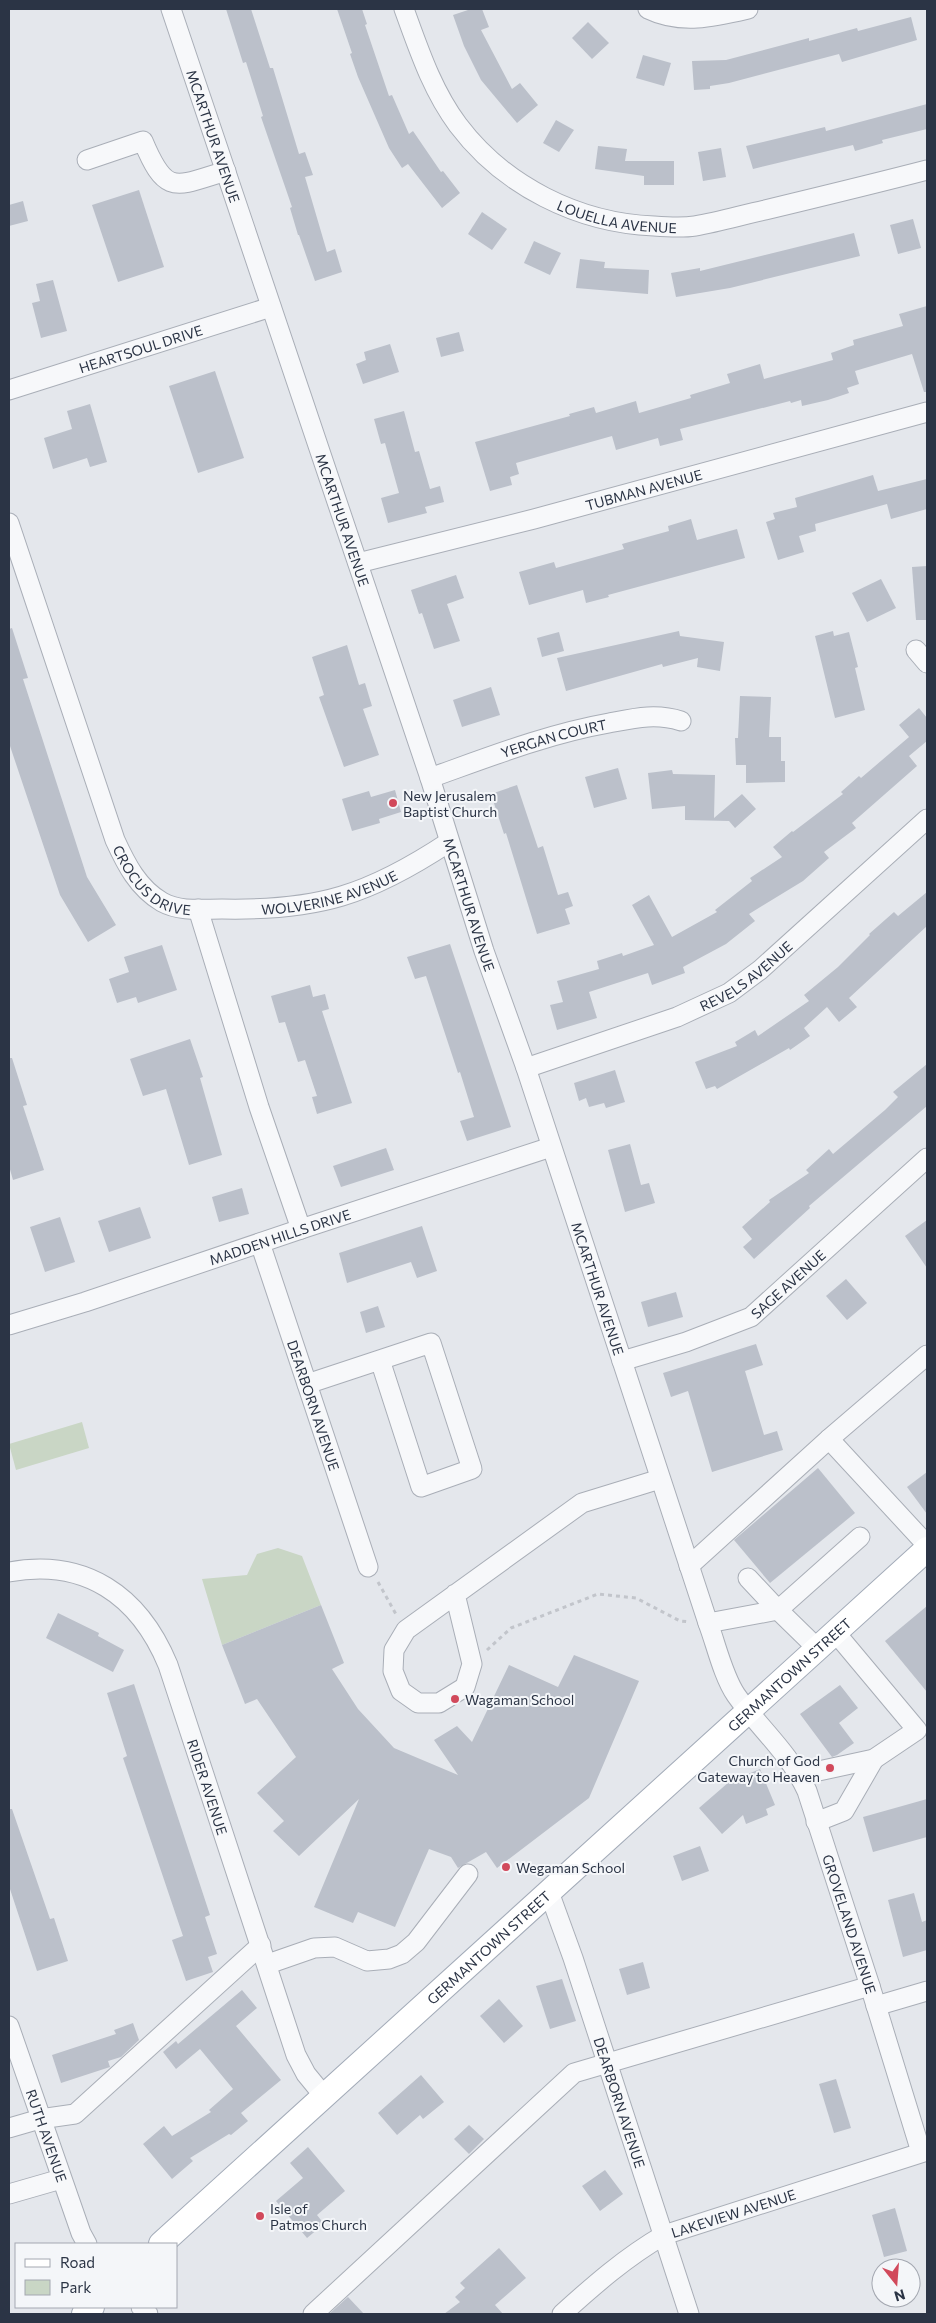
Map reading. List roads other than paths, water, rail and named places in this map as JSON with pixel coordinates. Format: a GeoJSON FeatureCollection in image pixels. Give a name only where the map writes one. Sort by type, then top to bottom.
{"type":"FeatureCollection","features":[{"type":"Feature","properties":{"kind":"main road","name":"GERMANTOWN STREET"},"geometry":{"type":"LineString","coordinates":[[162,2243],[818,1649],[927,1547]]}},
{"type":"Feature","properties":{"kind":"street","name":"MCARTHUR AVENUE"},"geometry":{"type":"LineString","coordinates":[[171,9],[430,778],[484,951],[526,1068],[708,1622],[731,1687],[749,1711]]}},
{"type":"Feature","properties":{"kind":"street","name":"LOUELLA AVENUE"},"geometry":{"type":"LineString","coordinates":[[404,9],[430,79],[470,140],[512,178],[564,208],[586,215],[634,225],[694,226],[927,170]]}},
{"type":"Feature","properties":{"kind":"street"},"geometry":{"type":"LineString","coordinates":[[648,9],[664,15],[690,19],[748,9]]}},
{"type":"Feature","properties":{"kind":"street"},"geometry":{"type":"LineString","coordinates":[[87,160],[143,141],[155,169],[169,182],[178,184],[226,171]]}},
{"type":"Feature","properties":{"kind":"street","name":"HEARTSOUL DRIVE"},"geometry":{"type":"LineString","coordinates":[[9,390],[271,306]]}},
{"type":"Feature","properties":{"kind":"street","name":"TUBMAN AVENUE"},"geometry":{"type":"LineString","coordinates":[[358,563],[534,518],[927,412]]}},
{"type":"Feature","properties":{"kind":"street","name":"CROCUS DRIVE"},"geometry":{"type":"LineString","coordinates":[[9,523],[115,840],[127,867],[145,889],[162,902],[182,908],[198,909],[259,1107],[301,1229]]}},
{"type":"Feature","properties":{"kind":"street","name":"YERGAN COURT"},"geometry":{"type":"LineString","coordinates":[[430,778],[523,744],[588,726],[647,716],[670,717],[681,721]]}},
{"type":"Feature","properties":{"kind":"street","name":"REVELS AVENUE"},"geometry":{"type":"LineString","coordinates":[[526,1068],[677,1017],[728,993],[760,970],[927,819]]}},
{"type":"Feature","properties":{"kind":"street","name":"WOLVERINE AVENUE"},"geometry":{"type":"LineString","coordinates":[[198,909],[282,909],[332,900],[393,877],[449,842]]}},
{"type":"Feature","properties":{"kind":"street","name":"MADDEN HILLS DRIVE"},"geometry":{"type":"LineString","coordinates":[[10,1318],[85,1302],[301,1229],[551,1148]]}},
{"type":"Feature","properties":{"kind":"street","name":"SAGE AVENUE"},"geometry":{"type":"LineString","coordinates":[[622,1361],[686,1342],[751,1317],[927,1158]]}},
{"type":"Feature","properties":{"kind":"street","name":"DEARBORN AVENUE"},"geometry":{"type":"LineString","coordinates":[[260,1243],[368,1567]]}},
{"type":"Feature","properties":{"kind":"street"},"geometry":{"type":"LineString","coordinates":[[307,1384],[431,1343],[472,1470],[420,1487],[380,1360]]}},
{"type":"Feature","properties":{"kind":"street"},"geometry":{"type":"LineString","coordinates":[[689,1566],[829,1439],[927,1355]]}},
{"type":"Feature","properties":{"kind":"street"},"geometry":{"type":"LineString","coordinates":[[829,1439],[927,1547]]}},
{"type":"Feature","properties":{"kind":"street"},"geometry":{"type":"LineString","coordinates":[[455,1594],[472,1664],[465,1687],[439,1703],[418,1702],[401,1691],[393,1670],[394,1650],[406,1630],[455,1594],[582,1503],[660,1479]]}},
{"type":"Feature","properties":{"kind":"street"},"geometry":{"type":"LineString","coordinates":[[708,1622],[778,1610],[860,1537]]}},
{"type":"Feature","properties":{"kind":"street","name":"RIDER AVENUE"},"geometry":{"type":"LineString","coordinates":[[9,1572],[45,1568],[62,1570],[94,1580],[109,1588],[127,1602],[154,1636],[168,1665],[268,1964],[296,2055],[306,2074],[324,2096]]}},
{"type":"Feature","properties":{"kind":"street"},"geometry":{"type":"LineString","coordinates":[[748,1578],[818,1649]]}},
{"type":"Feature","properties":{"kind":"street"},"geometry":{"type":"LineString","coordinates":[[800,1775],[874,1759],[917,1730],[835,1632]]}},
{"type":"Feature","properties":{"kind":"street","name":"GROVELAND AVENUE"},"geometry":{"type":"LineString","coordinates":[[749,1711],[776,1742],[800,1775],[812,1806],[924,2152]]}},
{"type":"Feature","properties":{"kind":"street"},"geometry":{"type":"LineString","coordinates":[[816,1822],[844,1811],[874,1759]]}},
{"type":"Feature","properties":{"kind":"street"},"geometry":{"type":"LineString","coordinates":[[268,1964],[314,1948],[335,1947],[366,1961],[402,1954],[416,1942],[468,1874]]}},
{"type":"Feature","properties":{"kind":"street","name":"DEARBORN AVENUE"},"geometry":{"type":"LineString","coordinates":[[549,1892],[608,2063],[689,2314]]}},
{"type":"Feature","properties":{"kind":"street"},"geometry":{"type":"LineString","coordinates":[[9,2128],[40,2118],[75,2114],[261,1944]]}},
{"type":"Feature","properties":{"kind":"street"},"geometry":{"type":"LineString","coordinates":[[313,2314],[574,2073],[870,1986]]}},
{"type":"Feature","properties":{"kind":"street"},"geometry":{"type":"LineString","coordinates":[[876,2006],[927,1991]]}},
{"type":"Feature","properties":{"kind":"street","name":"RUTH AVENUE"},"geometry":{"type":"LineString","coordinates":[[9,2026],[80,2233],[86,2243]]}},
{"type":"Feature","properties":{"kind":"street","name":"LAKEVIEW AVENUE"},"geometry":{"type":"LineString","coordinates":[[562,2314],[596,2283],[643,2247],[664,2235],[924,2152]]}},
{"type":"Feature","properties":{"kind":"street"},"geometry":{"type":"LineString","coordinates":[[9,2194],[62,2179]]}},
{"type":"Feature","properties":{"kind":"place","name":"New Jerusalem Baptist Church"},"geometry":{"type":"Point","coordinates":[393,803]}},
{"type":"Feature","properties":{"kind":"place","name":"Wagaman School"},"geometry":{"type":"Point","coordinates":[455,1699]}},
{"type":"Feature","properties":{"kind":"place","name":"Church of God Gateway to Heaven"},"geometry":{"type":"Point","coordinates":[830,1768]}},
{"type":"Feature","properties":{"kind":"place","name":"Wegaman School"},"geometry":{"type":"Point","coordinates":[506,1867]}},
{"type":"Feature","properties":{"kind":"place","name":"Isle of Patmos Church"},"geometry":{"type":"Point","coordinates":[260,2216]}}]}
